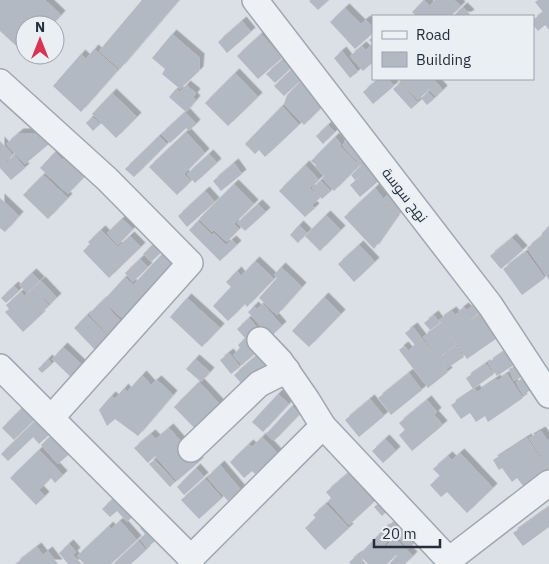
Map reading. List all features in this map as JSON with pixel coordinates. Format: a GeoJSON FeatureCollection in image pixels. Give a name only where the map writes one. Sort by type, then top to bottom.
{"type":"FeatureCollection","features":[{"type":"Feature","properties":{"kind":"street","name":"نهج سوسة"},"geometry":{"type":"LineString","coordinates":[[255,0],[490,305],[549,395]]}},
{"type":"Feature","properties":{"kind":"street"},"geometry":{"type":"LineString","coordinates":[[4,93],[107,179],[190,263],[52,418]]}},
{"type":"Feature","properties":{"kind":"street"},"geometry":{"type":"LineString","coordinates":[[260,340],[287,370],[324,426],[447,562],[549,483]]}},
{"type":"Feature","properties":{"kind":"street"},"geometry":{"type":"LineString","coordinates":[[0,367],[191,561],[324,426]]}},
{"type":"Feature","properties":{"kind":"street"},"geometry":{"type":"LineString","coordinates":[[192,448],[260,384],[287,370]]}},
{"type":"Feature","properties":{"kind":"building"},"geometry":{"type":"Polygon","coordinates":[[[0,0],[45,0],[61,15],[15,15],[15,45],[0,31],[0,0]]]}},
{"type":"Feature","properties":{"kind":"building"},"geometry":{"type":"Polygon","coordinates":[[[142,0],[179,0],[120,69],[99,51],[142,0]]]}},
{"type":"Feature","properties":{"kind":"building"},"geometry":{"type":"Polygon","coordinates":[[[329,0],[318,10],[309,1],[329,0]]]}},
{"type":"Feature","properties":{"kind":"building"},"geometry":{"type":"Polygon","coordinates":[[[424,0],[430,6],[435,0],[454,0],[461,6],[452,15],[415,15],[412,12],[424,0]]]}},
{"type":"Feature","properties":{"kind":"building"},"geometry":{"type":"Polygon","coordinates":[[[538,0],[549,0],[549,30],[545,25],[538,31],[534,26],[534,19],[543,12],[535,2],[538,0]]]}},
{"type":"Feature","properties":{"kind":"building"},"geometry":{"type":"Polygon","coordinates":[[[463,7],[470,14],[468,15],[454,15],[463,7]]]}},
{"type":"Feature","properties":{"kind":"building"},"geometry":{"type":"Polygon","coordinates":[[[345,8],[361,24],[366,20],[372,27],[372,34],[355,49],[330,22],[345,8]]]}},
{"type":"Feature","properties":{"kind":"building"},"geometry":{"type":"Polygon","coordinates":[[[242,21],[251,32],[227,53],[218,42],[242,21]]]}},
{"type":"Feature","properties":{"kind":"building"},"geometry":{"type":"Polygon","coordinates":[[[172,34],[200,58],[199,71],[180,89],[162,74],[165,69],[152,58],[172,34]]]}},
{"type":"Feature","properties":{"kind":"building"},"geometry":{"type":"Polygon","coordinates":[[[261,34],[282,58],[258,79],[237,56],[261,34]]]}},
{"type":"Feature","properties":{"kind":"building"},"geometry":{"type":"Polygon","coordinates":[[[372,45],[372,63],[363,71],[350,56],[362,46],[366,50],[372,45]]]}},
{"type":"Feature","properties":{"kind":"building"},"geometry":{"type":"Polygon","coordinates":[[[94,49],[118,70],[81,112],[53,86],[81,54],[86,59],[94,49]]]}},
{"type":"Feature","properties":{"kind":"building"},"geometry":{"type":"Polygon","coordinates":[[[342,51],[358,72],[350,78],[334,58],[342,51]]]}},
{"type":"Feature","properties":{"kind":"building"},"geometry":{"type":"Polygon","coordinates":[[[282,60],[290,69],[275,83],[266,74],[282,60]]]}},
{"type":"Feature","properties":{"kind":"building"},"geometry":{"type":"Polygon","coordinates":[[[291,70],[301,80],[284,96],[274,86],[291,70]]]}},
{"type":"Feature","properties":{"kind":"building"},"geometry":{"type":"Polygon","coordinates":[[[235,73],[258,97],[228,126],[205,103],[235,73]]]}},
{"type":"Feature","properties":{"kind":"building"},"geometry":{"type":"Polygon","coordinates":[[[377,80],[389,80],[394,86],[373,104],[363,92],[377,80]]]}},
{"type":"Feature","properties":{"kind":"building"},"geometry":{"type":"Polygon","coordinates":[[[399,80],[434,80],[443,90],[436,97],[429,89],[418,100],[399,80]]]}},
{"type":"Feature","properties":{"kind":"building"},"geometry":{"type":"Polygon","coordinates":[[[301,81],[323,106],[304,125],[284,104],[287,95],[301,81]]]}},
{"type":"Feature","properties":{"kind":"building"},"geometry":{"type":"Polygon","coordinates":[[[400,83],[418,103],[411,109],[393,89],[400,83]]]}},
{"type":"Feature","properties":{"kind":"building"},"geometry":{"type":"Polygon","coordinates":[[[186,85],[196,93],[193,97],[196,100],[186,112],[169,97],[176,89],[180,92],[186,85]]]}},
{"type":"Feature","properties":{"kind":"building"},"geometry":{"type":"Polygon","coordinates":[[[428,92],[434,99],[427,105],[421,98],[428,92]]]}},
{"type":"Feature","properties":{"kind":"building"},"geometry":{"type":"Polygon","coordinates":[[[112,93],[137,117],[116,138],[92,114],[112,93]]]}},
{"type":"Feature","properties":{"kind":"building"},"geometry":{"type":"Polygon","coordinates":[[[282,106],[299,125],[265,157],[259,150],[255,154],[245,144],[282,106]]]}},
{"type":"Feature","properties":{"kind":"building"},"geometry":{"type":"Polygon","coordinates":[[[185,112],[196,124],[189,131],[186,128],[170,143],[161,134],[185,112]]]}},
{"type":"Feature","properties":{"kind":"building"},"geometry":{"type":"Polygon","coordinates":[[[92,117],[100,124],[93,131],[86,123],[92,117]]]}},
{"type":"Feature","properties":{"kind":"building"},"geometry":{"type":"Polygon","coordinates":[[[328,125],[335,132],[323,144],[316,136],[328,125]]]}},
{"type":"Feature","properties":{"kind":"building"},"geometry":{"type":"Polygon","coordinates":[[[186,132],[205,153],[184,174],[191,181],[177,195],[149,167],[186,132]]]}},
{"type":"Feature","properties":{"kind":"building"},"geometry":{"type":"Polygon","coordinates":[[[19,133],[37,133],[49,144],[25,164],[6,144],[19,133]]]}},
{"type":"Feature","properties":{"kind":"building"},"geometry":{"type":"Polygon","coordinates":[[[159,136],[167,144],[134,177],[125,169],[159,136]]]}},
{"type":"Feature","properties":{"kind":"building"},"geometry":{"type":"Polygon","coordinates":[[[335,137],[341,144],[340,146],[357,163],[366,157],[382,178],[360,197],[350,185],[366,172],[355,180],[351,175],[360,165],[334,191],[322,178],[324,176],[311,161],[335,137]]]}},
{"type":"Feature","properties":{"kind":"building"},"geometry":{"type":"Polygon","coordinates":[[[347,140],[364,157],[358,162],[342,145],[347,140]]]}},
{"type":"Feature","properties":{"kind":"building"},"geometry":{"type":"Polygon","coordinates":[[[0,141],[13,155],[5,162],[14,155],[25,168],[11,180],[0,168],[0,141]]]}},
{"type":"Feature","properties":{"kind":"building"},"geometry":{"type":"Polygon","coordinates":[[[55,152],[62,160],[67,155],[87,174],[68,194],[40,168],[55,152]]]}},
{"type":"Feature","properties":{"kind":"building"},"geometry":{"type":"Polygon","coordinates":[[[209,154],[217,163],[195,183],[187,174],[209,154]]]}},
{"type":"Feature","properties":{"kind":"building"},"geometry":{"type":"Polygon","coordinates":[[[234,163],[242,174],[221,191],[213,181],[234,163]]]}},
{"type":"Feature","properties":{"kind":"building"},"geometry":{"type":"Polygon","coordinates":[[[305,165],[319,180],[310,188],[320,198],[312,205],[315,208],[305,217],[279,191],[305,165]]]}},
{"type":"Feature","properties":{"kind":"building"},"geometry":{"type":"Polygon","coordinates":[[[43,175],[68,198],[48,219],[23,195],[43,175]]]}},
{"type":"Feature","properties":{"kind":"building"},"geometry":{"type":"Polygon","coordinates":[[[321,181],[331,191],[322,199],[312,188],[321,181]]]}},
{"type":"Feature","properties":{"kind":"building"},"geometry":{"type":"Polygon","coordinates":[[[234,184],[254,204],[234,224],[239,229],[227,242],[214,230],[212,232],[199,219],[234,184]]]}},
{"type":"Feature","properties":{"kind":"building"},"geometry":{"type":"Polygon","coordinates":[[[375,188],[397,216],[374,249],[344,217],[375,188]]]}},
{"type":"Feature","properties":{"kind":"building"},"geometry":{"type":"Polygon","coordinates":[[[205,191],[215,202],[187,227],[178,216],[205,191]]]}},
{"type":"Feature","properties":{"kind":"building"},"geometry":{"type":"Polygon","coordinates":[[[390,193],[404,210],[398,215],[384,198],[390,193]]]}},
{"type":"Feature","properties":{"kind":"building"},"geometry":{"type":"Polygon","coordinates":[[[0,198],[19,216],[5,232],[0,228],[0,198]]]}},
{"type":"Feature","properties":{"kind":"building"},"geometry":{"type":"Polygon","coordinates":[[[258,204],[266,212],[245,231],[237,223],[258,204]]]}},
{"type":"Feature","properties":{"kind":"building"},"geometry":{"type":"Polygon","coordinates":[[[326,215],[341,230],[320,251],[305,236],[326,215]]]}},
{"type":"Feature","properties":{"kind":"building"},"geometry":{"type":"Polygon","coordinates":[[[122,219],[133,229],[118,245],[107,233],[122,219]]]}},
{"type":"Feature","properties":{"kind":"building"},"geometry":{"type":"Polygon","coordinates":[[[198,221],[212,235],[214,233],[226,245],[232,240],[237,245],[220,261],[189,230],[198,221]]]}},
{"type":"Feature","properties":{"kind":"building"},"geometry":{"type":"Polygon","coordinates":[[[299,225],[307,233],[298,243],[290,235],[299,225]]]}},
{"type":"Feature","properties":{"kind":"building"},"geometry":{"type":"Polygon","coordinates":[[[549,226],[549,280],[527,248],[542,236],[542,233],[549,226]]]}},
{"type":"Feature","properties":{"kind":"building"},"geometry":{"type":"Polygon","coordinates":[[[101,230],[118,247],[130,236],[141,247],[109,278],[83,251],[90,244],[88,242],[101,230]]]}},
{"type":"Feature","properties":{"kind":"building"},"geometry":{"type":"Polygon","coordinates":[[[164,234],[172,242],[151,262],[143,254],[164,234]]]}},
{"type":"Feature","properties":{"kind":"building"},"geometry":{"type":"Polygon","coordinates":[[[512,238],[523,250],[501,269],[490,256],[512,238]]]}},
{"type":"Feature","properties":{"kind":"building"},"geometry":{"type":"Polygon","coordinates":[[[359,245],[375,262],[354,282],[338,264],[359,245]]]}},
{"type":"Feature","properties":{"kind":"building"},"geometry":{"type":"Polygon","coordinates":[[[526,252],[545,278],[522,295],[503,269],[526,252]]]}},
{"type":"Feature","properties":{"kind":"building"},"geometry":{"type":"Polygon","coordinates":[[[163,253],[181,270],[152,301],[134,284],[163,253]]]}},
{"type":"Feature","properties":{"kind":"building"},"geometry":{"type":"Polygon","coordinates":[[[140,259],[148,267],[133,282],[125,273],[140,259]]]}},
{"type":"Feature","properties":{"kind":"building"},"geometry":{"type":"Polygon","coordinates":[[[255,261],[274,279],[247,307],[245,304],[228,321],[213,306],[231,287],[226,282],[237,271],[241,276],[255,261]]]}},
{"type":"Feature","properties":{"kind":"building"},"geometry":{"type":"Polygon","coordinates":[[[281,267],[302,287],[277,315],[259,298],[277,278],[274,275],[281,267]]]}},
{"type":"Feature","properties":{"kind":"building"},"geometry":{"type":"Polygon","coordinates":[[[32,273],[40,281],[27,293],[19,285],[32,273]]]}},
{"type":"Feature","properties":{"kind":"building"},"geometry":{"type":"Polygon","coordinates":[[[125,277],[152,303],[131,326],[103,301],[125,277]]]}},
{"type":"Feature","properties":{"kind":"building"},"geometry":{"type":"Polygon","coordinates":[[[41,281],[57,298],[50,304],[34,287],[41,281]]]}},
{"type":"Feature","properties":{"kind":"building"},"geometry":{"type":"Polygon","coordinates":[[[14,286],[19,291],[6,303],[1,298],[14,286]]]}},
{"type":"Feature","properties":{"kind":"building"},"geometry":{"type":"Polygon","coordinates":[[[34,288],[49,306],[41,313],[25,295],[34,288]]]}},
{"type":"Feature","properties":{"kind":"building"},"geometry":{"type":"Polygon","coordinates":[[[21,292],[41,315],[23,332],[5,312],[9,309],[6,305],[21,292]]]}},
{"type":"Feature","properties":{"kind":"building"},"geometry":{"type":"Polygon","coordinates":[[[324,297],[341,314],[309,347],[292,331],[324,297]]]}},
{"type":"Feature","properties":{"kind":"building"},"geometry":{"type":"Polygon","coordinates":[[[187,298],[220,328],[202,347],[170,317],[187,298]]]}},
{"type":"Feature","properties":{"kind":"building"},"geometry":{"type":"Polygon","coordinates":[[[481,299],[487,307],[466,323],[458,312],[464,307],[467,310],[481,299]]]}},
{"type":"Feature","properties":{"kind":"building"},"geometry":{"type":"Polygon","coordinates":[[[102,301],[126,327],[113,340],[89,314],[102,301]]]}},
{"type":"Feature","properties":{"kind":"building"},"geometry":{"type":"Polygon","coordinates":[[[263,304],[282,326],[267,340],[265,331],[248,312],[254,306],[257,309],[263,304]]]}},
{"type":"Feature","properties":{"kind":"building"},"geometry":{"type":"Polygon","coordinates":[[[486,310],[503,334],[467,359],[439,320],[452,311],[455,315],[457,313],[466,324],[486,310]]]}},
{"type":"Feature","properties":{"kind":"building"},"geometry":{"type":"Polygon","coordinates":[[[87,315],[112,341],[99,354],[74,328],[87,315]]]}},
{"type":"Feature","properties":{"kind":"building"},"geometry":{"type":"Polygon","coordinates":[[[434,315],[440,323],[430,330],[424,323],[434,315]]]}},
{"type":"Feature","properties":{"kind":"building"},"geometry":{"type":"Polygon","coordinates":[[[249,318],[260,331],[259,350],[242,365],[233,355],[240,348],[238,345],[245,338],[237,329],[249,318]]]}},
{"type":"Feature","properties":{"kind":"building"},"geometry":{"type":"Polygon","coordinates":[[[441,324],[456,345],[438,358],[423,337],[441,324]]]}},
{"type":"Feature","properties":{"kind":"building"},"geometry":{"type":"Polygon","coordinates":[[[413,327],[448,372],[428,388],[399,350],[404,346],[408,351],[415,345],[405,333],[413,327]]]}},
{"type":"Feature","properties":{"kind":"building"},"geometry":{"type":"Polygon","coordinates":[[[456,346],[464,357],[446,369],[439,358],[456,346]]]}},
{"type":"Feature","properties":{"kind":"building"},"geometry":{"type":"Polygon","coordinates":[[[63,347],[88,371],[77,383],[52,359],[63,347]]]}},
{"type":"Feature","properties":{"kind":"building"},"geometry":{"type":"Polygon","coordinates":[[[508,349],[517,363],[497,376],[488,363],[508,349]]]}},
{"type":"Feature","properties":{"kind":"building"},"geometry":{"type":"Polygon","coordinates":[[[229,353],[240,367],[231,374],[220,360],[229,353]]]}},
{"type":"Feature","properties":{"kind":"building"},"geometry":{"type":"Polygon","coordinates":[[[258,354],[272,370],[246,389],[234,375],[258,354]]]}},
{"type":"Feature","properties":{"kind":"building"},"geometry":{"type":"Polygon","coordinates":[[[48,359],[52,364],[42,373],[38,369],[48,359]]]}},
{"type":"Feature","properties":{"kind":"building"},"geometry":{"type":"Polygon","coordinates":[[[195,359],[210,372],[201,382],[186,369],[195,359]]]}},
{"type":"Feature","properties":{"kind":"building"},"geometry":{"type":"Polygon","coordinates":[[[486,364],[494,374],[473,389],[466,378],[486,364]]]}},
{"type":"Feature","properties":{"kind":"building"},"geometry":{"type":"Polygon","coordinates":[[[517,365],[523,376],[514,381],[509,369],[517,365]]]}},
{"type":"Feature","properties":{"kind":"building"},"geometry":{"type":"Polygon","coordinates":[[[409,373],[422,390],[391,415],[378,398],[409,373]]]}},
{"type":"Feature","properties":{"kind":"building"},"geometry":{"type":"Polygon","coordinates":[[[507,374],[523,398],[488,422],[485,416],[476,422],[470,413],[461,419],[451,405],[475,389],[477,392],[507,374]]]}},
{"type":"Feature","properties":{"kind":"building"},"geometry":{"type":"Polygon","coordinates":[[[142,375],[151,385],[157,380],[173,395],[138,436],[115,419],[107,426],[99,410],[111,396],[115,399],[124,388],[127,392],[142,375]]]}},
{"type":"Feature","properties":{"kind":"building"},"geometry":{"type":"Polygon","coordinates":[[[525,377],[532,389],[523,395],[516,382],[525,377]]]}},
{"type":"Feature","properties":{"kind":"building"},"geometry":{"type":"Polygon","coordinates":[[[199,382],[228,413],[203,437],[174,407],[199,382]]]}},
{"type":"Feature","properties":{"kind":"building"},"geometry":{"type":"Polygon","coordinates":[[[278,394],[289,404],[263,432],[252,422],[278,394]]]}},
{"type":"Feature","properties":{"kind":"building"},"geometry":{"type":"Polygon","coordinates":[[[370,399],[384,416],[359,437],[345,420],[370,399]]]}},
{"type":"Feature","properties":{"kind":"building"},"geometry":{"type":"Polygon","coordinates":[[[427,400],[437,412],[434,415],[443,425],[412,451],[399,435],[405,430],[399,423],[427,400]]]}},
{"type":"Feature","properties":{"kind":"building"},"geometry":{"type":"Polygon","coordinates":[[[29,401],[37,417],[14,440],[2,428],[29,401]]]}},
{"type":"Feature","properties":{"kind":"building"},"geometry":{"type":"Polygon","coordinates":[[[292,406],[300,414],[274,441],[266,434],[292,406]]]}},
{"type":"Feature","properties":{"kind":"building"},"geometry":{"type":"Polygon","coordinates":[[[37,419],[51,433],[39,444],[33,437],[8,461],[1,454],[37,419]]]}},
{"type":"Feature","properties":{"kind":"building"},"geometry":{"type":"Polygon","coordinates":[[[59,428],[77,447],[58,464],[41,445],[59,428]]]}},
{"type":"Feature","properties":{"kind":"building"},"geometry":{"type":"Polygon","coordinates":[[[169,428],[199,462],[177,481],[155,456],[148,463],[134,448],[151,434],[156,439],[169,428]]]}},
{"type":"Feature","properties":{"kind":"building"},"geometry":{"type":"Polygon","coordinates":[[[541,431],[549,440],[549,469],[529,438],[541,431]]]}},
{"type":"Feature","properties":{"kind":"building"},"geometry":{"type":"Polygon","coordinates":[[[262,437],[278,454],[255,474],[252,471],[244,478],[230,462],[249,444],[252,447],[262,437]]]}},
{"type":"Feature","properties":{"kind":"building"},"geometry":{"type":"Polygon","coordinates":[[[527,438],[549,471],[524,487],[517,478],[512,482],[502,468],[499,470],[493,460],[527,438]]]}},
{"type":"Feature","properties":{"kind":"building"},"geometry":{"type":"Polygon","coordinates":[[[385,439],[396,451],[383,463],[372,451],[385,439]]]}},
{"type":"Feature","properties":{"kind":"building"},"geometry":{"type":"Polygon","coordinates":[[[39,450],[63,475],[55,483],[51,478],[39,490],[45,496],[36,505],[10,478],[39,450]]]}},
{"type":"Feature","properties":{"kind":"building"},"geometry":{"type":"Polygon","coordinates":[[[460,453],[493,488],[467,513],[447,492],[441,497],[430,485],[440,476],[433,469],[448,456],[452,460],[460,453]]]}},
{"type":"Feature","properties":{"kind":"building"},"geometry":{"type":"Polygon","coordinates":[[[154,460],[175,482],[170,487],[149,464],[154,460]]]}},
{"type":"Feature","properties":{"kind":"building"},"geometry":{"type":"Polygon","coordinates":[[[220,465],[241,490],[228,501],[207,477],[220,465]]]}},
{"type":"Feature","properties":{"kind":"building"},"geometry":{"type":"Polygon","coordinates":[[[196,468],[204,477],[184,495],[177,487],[196,468]]]}},
{"type":"Feature","properties":{"kind":"building"},"geometry":{"type":"Polygon","coordinates":[[[348,473],[374,502],[349,525],[328,501],[331,498],[326,492],[348,473]]]}},
{"type":"Feature","properties":{"kind":"building"},"geometry":{"type":"Polygon","coordinates":[[[205,479],[222,498],[199,519],[181,500],[205,479]]]}},
{"type":"Feature","properties":{"kind":"building"},"geometry":{"type":"Polygon","coordinates":[[[121,491],[139,511],[127,522],[117,511],[110,517],[102,509],[121,491]]]}},
{"type":"Feature","properties":{"kind":"building"},"geometry":{"type":"Polygon","coordinates":[[[386,497],[394,505],[382,516],[374,507],[386,497]]]}},
{"type":"Feature","properties":{"kind":"building"},"geometry":{"type":"Polygon","coordinates":[[[326,504],[349,528],[325,550],[305,528],[316,518],[313,515],[326,504]]]}},
{"type":"Feature","properties":{"kind":"building"},"geometry":{"type":"Polygon","coordinates":[[[549,507],[549,527],[523,546],[513,533],[549,507]]]}},
{"type":"Feature","properties":{"kind":"building"},"geometry":{"type":"Polygon","coordinates":[[[404,513],[423,536],[408,549],[389,525],[404,513]]]}},
{"type":"Feature","properties":{"kind":"building"},"geometry":{"type":"Polygon","coordinates":[[[151,519],[163,534],[147,548],[140,539],[145,534],[140,528],[151,519]]]}},
{"type":"Feature","properties":{"kind":"building"},"geometry":{"type":"Polygon","coordinates":[[[120,521],[137,540],[111,564],[84,564],[77,556],[109,526],[111,529],[120,521]]]}},
{"type":"Feature","properties":{"kind":"building"},"geometry":{"type":"Polygon","coordinates":[[[385,528],[393,536],[384,545],[395,556],[387,564],[368,564],[359,555],[385,528]]]}},
{"type":"Feature","properties":{"kind":"building"},"geometry":{"type":"Polygon","coordinates":[[[394,538],[413,556],[405,564],[389,564],[397,556],[386,546],[394,538]]]}},
{"type":"Feature","properties":{"kind":"building"},"geometry":{"type":"Polygon","coordinates":[[[138,541],[146,550],[131,564],[113,564],[138,541]]]}},
{"type":"Feature","properties":{"kind":"building"},"geometry":{"type":"Polygon","coordinates":[[[69,544],[76,552],[73,555],[82,564],[68,564],[59,553],[69,544]]]}},
{"type":"Feature","properties":{"kind":"building"},"geometry":{"type":"Polygon","coordinates":[[[37,547],[43,555],[48,551],[58,564],[15,564],[37,547]]]}},
{"type":"Feature","properties":{"kind":"building"},"geometry":{"type":"Polygon","coordinates":[[[358,555],[366,564],[351,564],[349,562],[358,555]]]}}]}
